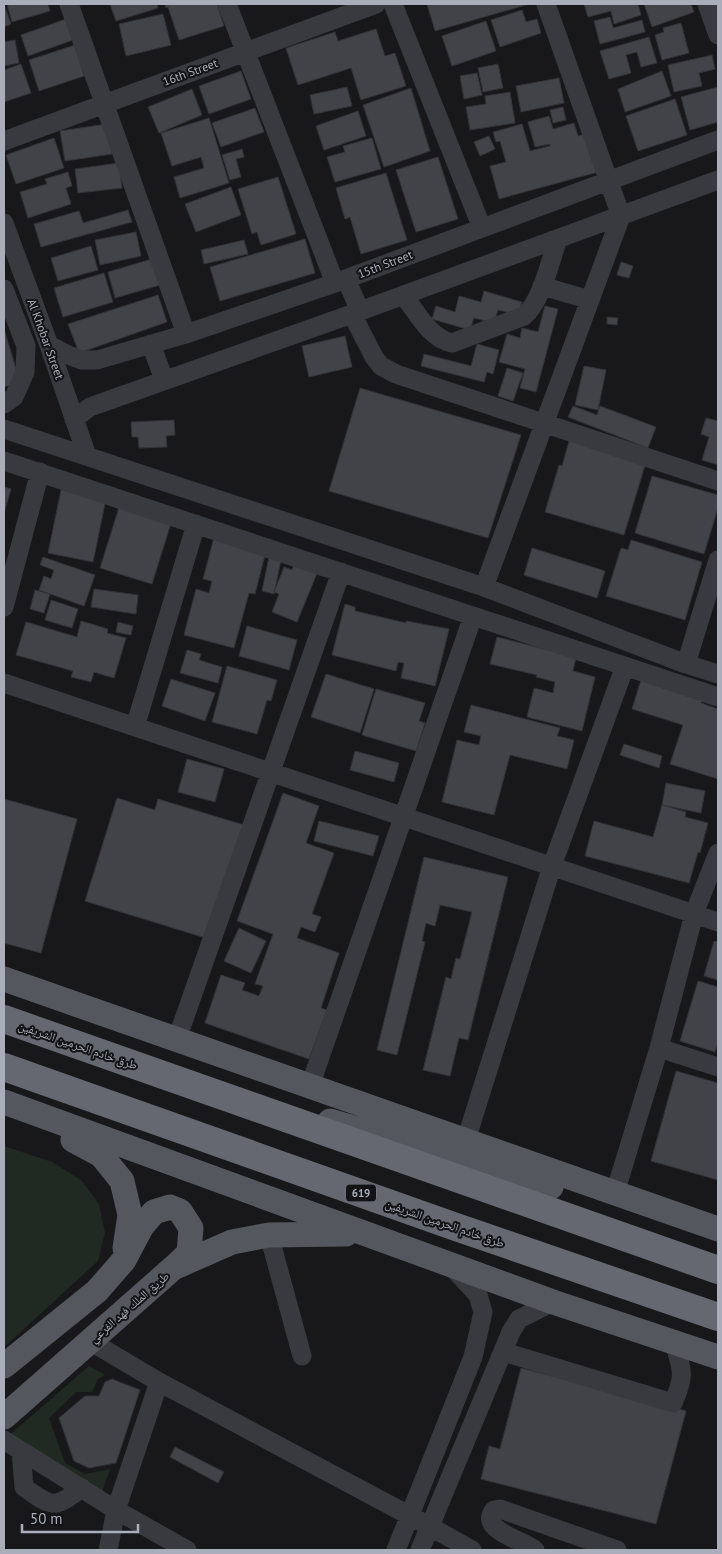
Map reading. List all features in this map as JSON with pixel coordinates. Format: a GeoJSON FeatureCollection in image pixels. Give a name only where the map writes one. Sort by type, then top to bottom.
{"type":"FeatureCollection","features":[{"type":"Feature","properties":{"kind":"highway","name":"طرق خادم الحرمين الشريفين"},"geometry":{"type":"LineString","coordinates":[[4,1019],[718,1270]]}},
{"type":"Feature","properties":{"kind":"highway","name":"طرق خادم الحرمين الشريفين"},"geometry":{"type":"LineString","coordinates":[[4,1067],[456,1227],[718,1317]]}},
{"type":"Feature","properties":{"kind":"main road"},"geometry":{"type":"LineString","coordinates":[[4,979],[718,1229]]}},
{"type":"Feature","properties":{"kind":"main road"},"geometry":{"type":"LineString","coordinates":[[69,1042],[718,1238]]}},
{"type":"Feature","properties":{"kind":"main road"},"geometry":{"type":"LineString","coordinates":[[6,1103],[553,1302],[718,1357]]}},
{"type":"Feature","properties":{"kind":"main road"},"geometry":{"type":"LineString","coordinates":[[6,1103],[101,1155],[122,1181],[130,1215],[124,1260]]}},
{"type":"Feature","properties":{"kind":"main road"},"geometry":{"type":"LineString","coordinates":[[4,1366],[98,1291],[124,1260],[142,1226],[154,1212],[170,1207],[180,1211],[191,1228],[189,1253],[173,1268]]}},
{"type":"Feature","properties":{"kind":"main road"},"geometry":{"type":"LineString","coordinates":[[456,1227],[718,1330]]}},
{"type":"Feature","properties":{"kind":"main road","name":"طريق الملك فهد الفرعي"},"geometry":{"type":"LineString","coordinates":[[4,1417],[173,1268],[232,1242],[269,1235],[364,1234]]}},
{"type":"Feature","properties":{"kind":"street"},"geometry":{"type":"LineString","coordinates":[[69,4],[186,334]]}},
{"type":"Feature","properties":{"kind":"street"},"geometry":{"type":"LineString","coordinates":[[227,4],[340,281],[356,312],[374,357],[381,366],[396,374],[718,480]]}},
{"type":"Feature","properties":{"kind":"street","name":"16th Street"},"geometry":{"type":"LineString","coordinates":[[4,142],[376,4]]}},
{"type":"Feature","properties":{"kind":"street"},"geometry":{"type":"LineString","coordinates":[[393,4],[482,228]]}},
{"type":"Feature","properties":{"kind":"street"},"geometry":{"type":"LineString","coordinates":[[484,587],[621,216],[546,4]]}},
{"type":"Feature","properties":{"kind":"street"},"geometry":{"type":"LineString","coordinates":[[707,4],[718,35]]}},
{"type":"Feature","properties":{"kind":"street","name":"15th Street"},"geometry":{"type":"LineString","coordinates":[[49,345],[82,360],[98,360],[186,334],[340,281],[718,140]]}},
{"type":"Feature","properties":{"kind":"street"},"geometry":{"type":"LineString","coordinates":[[74,420],[90,407],[718,180]]}},
{"type":"Feature","properties":{"kind":"street","name":"Al Khobar Street"},"geometry":{"type":"LineString","coordinates":[[4,222],[87,456]]}},
{"type":"Feature","properties":{"kind":"street"},"geometry":{"type":"LineString","coordinates":[[403,295],[433,334],[442,341],[452,343],[524,316],[531,311],[542,286],[558,239]]}},
{"type":"Feature","properties":{"kind":"street"},"geometry":{"type":"LineString","coordinates":[[4,287],[24,278]]}},
{"type":"Feature","properties":{"kind":"street"},"geometry":{"type":"LineString","coordinates":[[542,286],[590,300]]}},
{"type":"Feature","properties":{"kind":"street","name":"Al Khobar Street"},"geometry":{"type":"LineString","coordinates":[[4,287],[26,346],[25,372],[14,397],[4,404]]}},
{"type":"Feature","properties":{"kind":"street"},"geometry":{"type":"LineString","coordinates":[[151,344],[164,380]]}},
{"type":"Feature","properties":{"kind":"street"},"geometry":{"type":"LineString","coordinates":[[4,429],[484,587],[686,664],[718,674]]}},
{"type":"Feature","properties":{"kind":"street"},"geometry":{"type":"LineString","coordinates":[[4,461],[718,697]]}},
{"type":"Feature","properties":{"kind":"street"},"geometry":{"type":"LineString","coordinates":[[4,607],[40,472]]}},
{"type":"Feature","properties":{"kind":"street"},"geometry":{"type":"LineString","coordinates":[[135,727],[196,524]]}},
{"type":"Feature","properties":{"kind":"street"},"geometry":{"type":"LineString","coordinates":[[686,664],[718,560]]}},
{"type":"Feature","properties":{"kind":"street"},"geometry":{"type":"LineString","coordinates":[[177,1039],[342,572]]}},
{"type":"Feature","properties":{"kind":"street"},"geometry":{"type":"LineString","coordinates":[[310,1086],[473,616]]}},
{"type":"Feature","properties":{"kind":"street"},"geometry":{"type":"LineString","coordinates":[[466,1140],[552,866],[625,666]]}},
{"type":"Feature","properties":{"kind":"street"},"geometry":{"type":"LineString","coordinates":[[4,683],[718,922]]}},
{"type":"Feature","properties":{"kind":"street"},"geometry":{"type":"LineString","coordinates":[[615,1193],[659,1048],[694,914],[718,853]]}},
{"type":"Feature","properties":{"kind":"street"},"geometry":{"type":"LineString","coordinates":[[659,1048],[718,1067]]}},
{"type":"Feature","properties":{"kind":"street"},"geometry":{"type":"LineString","coordinates":[[269,1235],[302,1356]]}},
{"type":"Feature","properties":{"kind":"street"},"geometry":{"type":"LineString","coordinates":[[396,1550],[473,1357],[483,1312],[478,1295],[450,1264]]}},
{"type":"Feature","properties":{"kind":"street"},"geometry":{"type":"LineString","coordinates":[[420,1550],[511,1332],[519,1319],[553,1302]]}},
{"type":"Feature","properties":{"kind":"street"},"geometry":{"type":"LineString","coordinates":[[90,1341],[159,1382],[472,1550]]}},
{"type":"Feature","properties":{"kind":"street"},"geometry":{"type":"LineString","coordinates":[[504,1352],[673,1403],[681,1385],[682,1370],[674,1342]]}},
{"type":"Feature","properties":{"kind":"street"},"geometry":{"type":"LineString","coordinates":[[108,1550],[116,1510],[159,1382]]}},
{"type":"Feature","properties":{"kind":"street"},"geometry":{"type":"LineString","coordinates":[[4,1440],[116,1510],[187,1550]]}},
{"type":"Feature","properties":{"kind":"street"},"geometry":{"type":"LineString","coordinates":[[21,1450],[24,1487],[29,1491],[50,1503],[56,1504],[82,1488]]}},
{"type":"Feature","properties":{"kind":"street"},"geometry":{"type":"LineString","coordinates":[[535,1550],[496,1530],[490,1521],[490,1515],[494,1510],[500,1509],[617,1550]]}},
{"type":"Feature","properties":{"kind":"shaded area"},"geometry":{"type":"Polygon","coordinates":[[[4,1146],[52,1162],[81,1180],[99,1204],[105,1233],[98,1261],[4,1347],[4,1146]]]}},
{"type":"Feature","properties":{"kind":"shaded area"},"geometry":{"type":"Polygon","coordinates":[[[89,1366],[105,1375],[98,1379],[92,1392],[76,1392],[49,1418],[65,1463],[85,1474],[110,1469],[101,1495],[6,1438],[89,1366]]]}},
{"type":"Feature","properties":{"kind":"building"},"geometry":{"type":"Polygon","coordinates":[[[4,4],[11,24],[4,27],[4,4]]]}},
{"type":"Feature","properties":{"kind":"building"},"geometry":{"type":"Polygon","coordinates":[[[7,4],[48,4],[50,11],[12,22],[7,4]]]}},
{"type":"Feature","properties":{"kind":"building"},"geometry":{"type":"Polygon","coordinates":[[[110,4],[157,4],[158,8],[116,21],[110,4]]]}},
{"type":"Feature","properties":{"kind":"building"},"geometry":{"type":"Polygon","coordinates":[[[165,4],[217,4],[224,26],[179,40],[168,7],[166,8],[165,4]]]}},
{"type":"Feature","properties":{"kind":"building"},"geometry":{"type":"Polygon","coordinates":[[[427,4],[525,4],[526,5],[435,31],[427,4]]]}},
{"type":"Feature","properties":{"kind":"building"},"geometry":{"type":"Polygon","coordinates":[[[584,4],[638,4],[641,15],[614,24],[611,11],[588,17],[584,4]]]}},
{"type":"Feature","properties":{"kind":"building"},"geometry":{"type":"Polygon","coordinates":[[[644,4],[691,4],[694,12],[652,27],[644,4]]]}},
{"type":"Feature","properties":{"kind":"building"},"geometry":{"type":"Polygon","coordinates":[[[522,10],[526,22],[537,19],[541,33],[500,47],[491,20],[522,10]]]}},
{"type":"Feature","properties":{"kind":"building"},"geometry":{"type":"Polygon","coordinates":[[[163,14],[171,45],[126,56],[119,24],[163,14]]]}},
{"type":"Feature","properties":{"kind":"building"},"geometry":{"type":"Polygon","coordinates":[[[610,17],[613,28],[642,20],[645,32],[600,44],[594,21],[610,17]]]}},
{"type":"Feature","properties":{"kind":"building"},"geometry":{"type":"Polygon","coordinates":[[[66,19],[73,40],[28,56],[21,35],[66,19]]]}},
{"type":"Feature","properties":{"kind":"building"},"geometry":{"type":"Polygon","coordinates":[[[486,21],[496,51],[452,66],[442,36],[486,21]]]}},
{"type":"Feature","properties":{"kind":"building"},"geometry":{"type":"Polygon","coordinates":[[[681,23],[689,53],[662,60],[655,35],[664,32],[663,28],[681,23]]]}},
{"type":"Feature","properties":{"kind":"building"},"geometry":{"type":"Polygon","coordinates":[[[376,29],[385,56],[395,53],[406,86],[361,100],[351,68],[298,85],[286,48],[335,32],[338,41],[376,29]]]}},
{"type":"Feature","properties":{"kind":"building"},"geometry":{"type":"Polygon","coordinates":[[[649,37],[657,63],[641,67],[637,52],[626,55],[631,73],[609,79],[600,51],[649,37]]]}},
{"type":"Feature","properties":{"kind":"building"},"geometry":{"type":"Polygon","coordinates":[[[15,40],[19,63],[4,66],[4,42],[15,40]]]}},
{"type":"Feature","properties":{"kind":"building"},"geometry":{"type":"Polygon","coordinates":[[[75,45],[84,76],[39,91],[29,60],[75,45]]]}},
{"type":"Feature","properties":{"kind":"building"},"geometry":{"type":"Polygon","coordinates":[[[712,55],[715,69],[699,73],[702,86],[674,92],[668,65],[712,55]]]}},
{"type":"Feature","properties":{"kind":"building"},"geometry":{"type":"Polygon","coordinates":[[[21,64],[31,93],[4,102],[4,70],[21,64]]]}},
{"type":"Feature","properties":{"kind":"building"},"geometry":{"type":"Polygon","coordinates":[[[498,64],[503,88],[483,92],[478,68],[498,64]]]}},
{"type":"Feature","properties":{"kind":"building"},"geometry":{"type":"Polygon","coordinates":[[[241,71],[251,99],[209,114],[199,86],[241,71]]]}},
{"type":"Feature","properties":{"kind":"building"},"geometry":{"type":"Polygon","coordinates":[[[662,71],[671,96],[625,112],[618,89],[662,71]]]}},
{"type":"Feature","properties":{"kind":"building"},"geometry":{"type":"Polygon","coordinates":[[[477,73],[482,95],[464,99],[460,76],[477,73]]]}},
{"type":"Feature","properties":{"kind":"building"},"geometry":{"type":"Polygon","coordinates":[[[559,78],[564,103],[521,112],[516,86],[559,78]]]}},
{"type":"Feature","properties":{"kind":"building"},"geometry":{"type":"Polygon","coordinates":[[[347,87],[352,106],[314,114],[310,95],[347,87]]]}},
{"type":"Feature","properties":{"kind":"building"},"geometry":{"type":"Polygon","coordinates":[[[718,87],[718,122],[690,130],[681,97],[718,87]]]}},
{"type":"Feature","properties":{"kind":"building"},"geometry":{"type":"Polygon","coordinates":[[[411,88],[430,151],[384,167],[363,105],[411,88]]]}},
{"type":"Feature","properties":{"kind":"building"},"geometry":{"type":"Polygon","coordinates":[[[192,89],[202,115],[159,133],[148,107],[192,89]]]}},
{"type":"Feature","properties":{"kind":"building"},"geometry":{"type":"Polygon","coordinates":[[[510,92],[515,123],[470,130],[466,107],[486,104],[485,96],[510,92]]]}},
{"type":"Feature","properties":{"kind":"building"},"geometry":{"type":"Polygon","coordinates":[[[675,99],[687,135],[638,151],[626,116],[675,99]]]}},
{"type":"Feature","properties":{"kind":"building"},"geometry":{"type":"Polygon","coordinates":[[[563,107],[566,120],[553,123],[550,110],[563,107]]]}},
{"type":"Feature","properties":{"kind":"building"},"geometry":{"type":"Polygon","coordinates":[[[255,108],[264,132],[221,147],[212,123],[255,108]]]}},
{"type":"Feature","properties":{"kind":"building"},"geometry":{"type":"Polygon","coordinates":[[[358,111],[366,136],[324,150],[316,126],[358,111]]]}},
{"type":"Feature","properties":{"kind":"building"},"geometry":{"type":"Polygon","coordinates":[[[549,116],[553,129],[574,123],[578,136],[588,133],[598,172],[499,199],[490,166],[506,162],[500,141],[496,142],[493,132],[522,124],[530,151],[550,146],[550,144],[535,147],[528,122],[549,116]]]}},
{"type":"Feature","properties":{"kind":"building"},"geometry":{"type":"Polygon","coordinates":[[[209,118],[229,183],[180,198],[174,177],[204,168],[201,157],[172,166],[161,133],[209,118]]]}},
{"type":"Feature","properties":{"kind":"building"},"geometry":{"type":"Polygon","coordinates":[[[107,124],[112,154],[65,161],[60,131],[107,124]]]}},
{"type":"Feature","properties":{"kind":"building"},"geometry":{"type":"Polygon","coordinates":[[[489,136],[495,149],[480,156],[474,142],[489,136]]]}},
{"type":"Feature","properties":{"kind":"building"},"geometry":{"type":"Polygon","coordinates":[[[54,138],[64,168],[16,184],[6,155],[54,138]]]}},
{"type":"Feature","properties":{"kind":"building"},"geometry":{"type":"Polygon","coordinates":[[[372,138],[381,169],[335,182],[327,157],[345,152],[343,146],[372,138]]]}},
{"type":"Feature","properties":{"kind":"building"},"geometry":{"type":"Polygon","coordinates":[[[242,149],[244,157],[236,159],[241,177],[230,180],[222,155],[242,149]]]}},
{"type":"Feature","properties":{"kind":"building"},"geometry":{"type":"Polygon","coordinates":[[[438,157],[458,219],[416,232],[396,170],[438,157]]]}},
{"type":"Feature","properties":{"kind":"building"},"geometry":{"type":"Polygon","coordinates":[[[119,163],[122,188],[78,193],[75,169],[119,163]]]}},
{"type":"Feature","properties":{"kind":"building"},"geometry":{"type":"Polygon","coordinates":[[[68,172],[72,186],[66,188],[71,204],[28,218],[20,192],[47,184],[45,179],[68,172]]]}},
{"type":"Feature","properties":{"kind":"building"},"geometry":{"type":"Polygon","coordinates":[[[386,173],[407,240],[361,254],[350,217],[345,219],[336,188],[386,173]]]}},
{"type":"Feature","properties":{"kind":"building"},"geometry":{"type":"Polygon","coordinates":[[[278,177],[296,234],[261,245],[257,232],[252,234],[238,189],[278,177]]]}},
{"type":"Feature","properties":{"kind":"building"},"geometry":{"type":"Polygon","coordinates":[[[231,187],[241,215],[196,232],[185,204],[231,187]]]}},
{"type":"Feature","properties":{"kind":"building"},"geometry":{"type":"Polygon","coordinates":[[[128,210],[132,222],[41,247],[34,224],[79,211],[83,223],[128,210]]]}},
{"type":"Feature","properties":{"kind":"building"},"geometry":{"type":"Polygon","coordinates":[[[136,232],[141,256],[100,265],[95,240],[136,232]]]}},
{"type":"Feature","properties":{"kind":"building"},"geometry":{"type":"Polygon","coordinates":[[[305,239],[315,273],[220,301],[210,267],[305,239]]]}},
{"type":"Feature","properties":{"kind":"building"},"geometry":{"type":"Polygon","coordinates":[[[244,240],[248,254],[204,264],[201,250],[244,240]]]}},
{"type":"Feature","properties":{"kind":"building"},"geometry":{"type":"Polygon","coordinates":[[[91,246],[98,270],[58,281],[51,258],[91,246]]]}},
{"type":"Feature","properties":{"kind":"building"},"geometry":{"type":"Polygon","coordinates":[[[152,259],[160,285],[115,298],[108,272],[152,259]]]}},
{"type":"Feature","properties":{"kind":"building"},"geometry":{"type":"Polygon","coordinates":[[[621,262],[633,266],[629,278],[617,275],[621,262]]]}},
{"type":"Feature","properties":{"kind":"building"},"geometry":{"type":"Polygon","coordinates":[[[104,273],[113,302],[63,317],[54,288],[104,273]]]}},
{"type":"Feature","properties":{"kind":"building"},"geometry":{"type":"Polygon","coordinates":[[[484,291],[522,302],[518,315],[498,310],[494,323],[474,318],[470,330],[432,319],[436,306],[455,312],[459,296],[481,302],[484,291]]]}},
{"type":"Feature","properties":{"kind":"building"},"geometry":{"type":"Polygon","coordinates":[[[158,295],[167,322],[79,353],[68,324],[158,295]]]}},
{"type":"Feature","properties":{"kind":"building"},"geometry":{"type":"Polygon","coordinates":[[[545,306],[558,309],[536,392],[520,388],[525,369],[499,362],[507,334],[520,338],[522,328],[538,332],[545,306]]]}},
{"type":"Feature","properties":{"kind":"building"},"geometry":{"type":"Polygon","coordinates":[[[607,317],[618,318],[617,325],[607,324],[607,317]]]}},
{"type":"Feature","properties":{"kind":"building"},"geometry":{"type":"Polygon","coordinates":[[[4,329],[20,382],[4,387],[4,329]]]}},
{"type":"Feature","properties":{"kind":"building"},"geometry":{"type":"Polygon","coordinates":[[[345,336],[352,367],[309,377],[302,346],[345,336]]]}},
{"type":"Feature","properties":{"kind":"building"},"geometry":{"type":"Polygon","coordinates":[[[477,344],[499,350],[493,374],[487,372],[484,382],[421,366],[424,354],[471,366],[477,344]]]}},
{"type":"Feature","properties":{"kind":"building"},"geometry":{"type":"Polygon","coordinates":[[[584,366],[606,370],[598,410],[575,405],[584,366]]]}},
{"type":"Feature","properties":{"kind":"building"},"geometry":{"type":"Polygon","coordinates":[[[507,368],[523,373],[513,401],[498,396],[507,368]]]}},
{"type":"Feature","properties":{"kind":"building"},"geometry":{"type":"Polygon","coordinates":[[[360,388],[521,435],[488,538],[329,491],[360,388]]]}},
{"type":"Feature","properties":{"kind":"building"},"geometry":{"type":"Polygon","coordinates":[[[573,406],[597,415],[600,406],[656,427],[648,448],[568,417],[573,406]]]}},
{"type":"Feature","properties":{"kind":"building"},"geometry":{"type":"Polygon","coordinates":[[[706,418],[718,421],[718,465],[702,460],[709,437],[701,434],[706,418]]]}},
{"type":"Feature","properties":{"kind":"building"},"geometry":{"type":"Polygon","coordinates":[[[174,420],[175,435],[166,436],[167,447],[139,448],[138,437],[132,437],[131,422],[174,420]]]}},
{"type":"Feature","properties":{"kind":"building"},"geometry":{"type":"Polygon","coordinates":[[[570,438],[646,462],[624,535],[545,512],[559,465],[562,466],[570,438]]]}},
{"type":"Feature","properties":{"kind":"building"},"geometry":{"type":"Polygon","coordinates":[[[652,476],[718,495],[718,508],[704,554],[635,533],[652,476]]]}},
{"type":"Feature","properties":{"kind":"building"},"geometry":{"type":"Polygon","coordinates":[[[4,487],[11,489],[4,513],[4,487]]]}},
{"type":"Feature","properties":{"kind":"building"},"geometry":{"type":"Polygon","coordinates":[[[61,490],[106,499],[93,562],[48,553],[61,490]]]}},
{"type":"Feature","properties":{"kind":"building"},"geometry":{"type":"Polygon","coordinates":[[[120,504],[172,520],[152,584],[100,568],[120,504]]]}},
{"type":"Feature","properties":{"kind":"building"},"geometry":{"type":"Polygon","coordinates":[[[215,534],[267,547],[255,594],[249,593],[234,648],[184,635],[196,589],[209,593],[212,581],[203,579],[215,534]]]}},
{"type":"Feature","properties":{"kind":"building"},"geometry":{"type":"Polygon","coordinates":[[[631,540],[702,562],[685,620],[606,596],[621,548],[628,550],[631,540]]]}},
{"type":"Feature","properties":{"kind":"building"},"geometry":{"type":"Polygon","coordinates":[[[532,548],[605,571],[597,598],[524,575],[532,548]]]}},
{"type":"Feature","properties":{"kind":"building"},"geometry":{"type":"Polygon","coordinates":[[[43,557],[95,575],[84,606],[39,590],[44,576],[51,579],[54,570],[40,565],[43,557]]]}},
{"type":"Feature","properties":{"kind":"building"},"geometry":{"type":"Polygon","coordinates":[[[269,557],[281,560],[274,594],[262,591],[269,557]]]}},
{"type":"Feature","properties":{"kind":"building"},"geometry":{"type":"Polygon","coordinates":[[[295,562],[318,571],[297,622],[272,612],[279,594],[274,592],[284,567],[292,570],[295,562]]]}},
{"type":"Feature","properties":{"kind":"building"},"geometry":{"type":"Polygon","coordinates":[[[94,589],[138,595],[136,614],[91,607],[94,589]]]}},
{"type":"Feature","properties":{"kind":"building"},"geometry":{"type":"Polygon","coordinates":[[[35,590],[50,594],[44,613],[30,609],[35,590]]]}},
{"type":"Feature","properties":{"kind":"building"},"geometry":{"type":"Polygon","coordinates":[[[51,600],[78,609],[72,628],[45,620],[51,600]]]}},
{"type":"Feature","properties":{"kind":"building"},"geometry":{"type":"Polygon","coordinates":[[[345,604],[355,607],[355,611],[406,623],[406,621],[449,629],[435,686],[401,678],[404,663],[398,662],[396,671],[332,655],[345,604]]]}},
{"type":"Feature","properties":{"kind":"building"},"geometry":{"type":"Polygon","coordinates":[[[81,621],[108,629],[107,633],[126,638],[114,678],[94,672],[91,682],[71,677],[73,671],[16,655],[26,622],[77,637],[81,621]]]}},
{"type":"Feature","properties":{"kind":"building"},"geometry":{"type":"Polygon","coordinates":[[[118,622],[133,626],[131,635],[116,632],[118,622]]]}},
{"type":"Feature","properties":{"kind":"building"},"geometry":{"type":"Polygon","coordinates":[[[247,626],[297,640],[289,670],[239,656],[247,626]]]}},
{"type":"Feature","properties":{"kind":"building"},"geometry":{"type":"Polygon","coordinates":[[[497,637],[576,657],[573,671],[595,677],[582,731],[527,717],[534,688],[553,693],[555,682],[536,677],[537,675],[490,664],[497,637]]]}},
{"type":"Feature","properties":{"kind":"building"},"geometry":{"type":"Polygon","coordinates":[[[187,650],[201,654],[199,660],[222,667],[218,683],[180,673],[187,650]]]}},
{"type":"Feature","properties":{"kind":"building"},"geometry":{"type":"Polygon","coordinates":[[[227,666],[277,680],[271,701],[267,700],[257,734],[212,722],[227,666]]]}},
{"type":"Feature","properties":{"kind":"building"},"geometry":{"type":"Polygon","coordinates":[[[326,674],[374,689],[360,733],[311,717],[326,674]]]}},
{"type":"Feature","properties":{"kind":"building"},"geometry":{"type":"Polygon","coordinates":[[[171,679],[215,693],[205,721],[162,706],[171,679]]]}},
{"type":"Feature","properties":{"kind":"building"},"geometry":{"type":"Polygon","coordinates":[[[641,680],[703,699],[701,703],[718,709],[718,779],[670,764],[683,725],[632,709],[641,680]]]}},
{"type":"Feature","properties":{"kind":"building"},"geometry":{"type":"Polygon","coordinates":[[[376,689],[425,703],[419,721],[425,723],[416,751],[362,735],[376,689]]]}},
{"type":"Feature","properties":{"kind":"building"},"geometry":{"type":"Polygon","coordinates":[[[471,705],[560,728],[557,736],[574,740],[567,769],[510,755],[494,815],[442,802],[457,740],[479,745],[481,736],[464,732],[471,705]]]}},
{"type":"Feature","properties":{"kind":"building"},"geometry":{"type":"Polygon","coordinates":[[[624,744],[662,756],[659,768],[620,755],[624,744]]]}},
{"type":"Feature","properties":{"kind":"building"},"geometry":{"type":"Polygon","coordinates":[[[355,751],[399,763],[394,782],[350,770],[355,751]]]}},
{"type":"Feature","properties":{"kind":"building"},"geometry":{"type":"Polygon","coordinates":[[[187,759],[224,769],[215,802],[178,792],[187,759]]]}},
{"type":"Feature","properties":{"kind":"building"},"geometry":{"type":"Polygon","coordinates":[[[666,783],[705,791],[701,813],[662,805],[666,783]]]}},
{"type":"Feature","properties":{"kind":"building"},"geometry":{"type":"Polygon","coordinates":[[[283,793],[319,806],[306,843],[334,853],[312,914],[321,917],[315,932],[301,927],[297,938],[339,953],[321,1008],[327,1010],[309,1059],[205,1023],[221,975],[245,983],[242,990],[259,996],[263,986],[255,984],[273,934],[237,921],[283,793]]]}},
{"type":"Feature","properties":{"kind":"building"},"geometry":{"type":"Polygon","coordinates":[[[117,798],[155,810],[158,799],[244,825],[209,939],[85,901],[117,798]]]}},
{"type":"Feature","properties":{"kind":"building"},"geometry":{"type":"Polygon","coordinates":[[[4,799],[77,819],[41,953],[4,943],[4,799]]]}},
{"type":"Feature","properties":{"kind":"building"},"geometry":{"type":"Polygon","coordinates":[[[662,805],[686,812],[685,817],[708,823],[689,883],[585,856],[594,821],[653,837],[662,805]]]}},
{"type":"Feature","properties":{"kind":"building"},"geometry":{"type":"Polygon","coordinates":[[[319,821],[379,836],[373,856],[314,841],[319,821]]]}},
{"type":"Feature","properties":{"kind":"building"},"geometry":{"type":"Polygon","coordinates":[[[424,857],[508,877],[468,1040],[459,1038],[450,1076],[423,1070],[446,977],[451,979],[456,958],[460,959],[472,912],[440,905],[435,926],[426,923],[422,941],[425,942],[397,1055],[377,1050],[424,857]]]}},
{"type":"Feature","properties":{"kind":"building"},"geometry":{"type":"Polygon","coordinates":[[[239,928],[266,941],[251,973],[224,961],[239,928]]]}},
{"type":"Feature","properties":{"kind":"building"},"geometry":{"type":"Polygon","coordinates":[[[714,941],[718,942],[718,980],[704,976],[714,941]]]}},
{"type":"Feature","properties":{"kind":"building"},"geometry":{"type":"Polygon","coordinates":[[[698,981],[718,987],[718,1042],[715,1052],[680,1041],[698,981]]]}},
{"type":"Feature","properties":{"kind":"building"},"geometry":{"type":"Polygon","coordinates":[[[676,1071],[718,1083],[718,1180],[651,1161],[676,1071]]]}},
{"type":"Feature","properties":{"kind":"building"},"geometry":{"type":"Polygon","coordinates":[[[521,1368],[686,1411],[656,1524],[481,1479],[489,1446],[500,1449],[521,1368]]]}},
{"type":"Feature","properties":{"kind":"building"},"geometry":{"type":"Polygon","coordinates":[[[112,1379],[140,1390],[116,1463],[89,1468],[74,1461],[59,1418],[85,1396],[99,1396],[105,1382],[112,1379]]]}},
{"type":"Feature","properties":{"kind":"building"},"geometry":{"type":"Polygon","coordinates":[[[175,1447],[224,1472],[218,1483],[170,1457],[175,1447]]]}}]}
